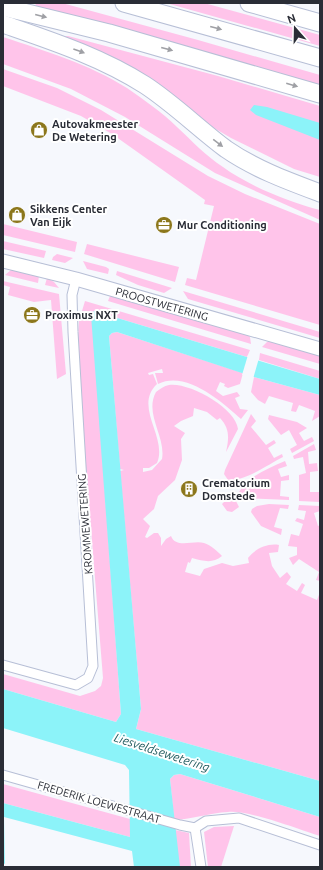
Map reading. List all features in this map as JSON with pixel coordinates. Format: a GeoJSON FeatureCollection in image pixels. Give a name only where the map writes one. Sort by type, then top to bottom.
{"type":"FeatureCollection","features":[{"type":"Feature","properties":{"kind":"highway"},"geometry":{"type":"LineString","coordinates":[[124,3],[320,58]]}},
{"type":"Feature","properties":{"kind":"highway"},"geometry":{"type":"LineString","coordinates":[[249,3],[320,23]]}},
{"type":"Feature","properties":{"kind":"highway"},"geometry":{"type":"LineString","coordinates":[[3,7],[116,35],[320,94]]}},
{"type":"Feature","properties":{"kind":"highway"},"geometry":{"type":"LineString","coordinates":[[3,24],[86,54],[122,71],[147,86],[228,150],[273,175],[320,193]]}},
{"type":"Feature","properties":{"kind":"street","name":"PROOSTWETERING"},"geometry":{"type":"LineString","coordinates":[[3,261],[76,279],[320,349]]}},
{"type":"Feature","properties":{"kind":"street","name":"KROMMEWETERING"},"geometry":{"type":"LineString","coordinates":[[3,665],[76,685],[88,678],[93,666],[73,332],[72,295],[76,279]]}},
{"type":"Feature","properties":{"kind":"street","name":"FREDERIK LOEWESTRAAT"},"geometry":{"type":"LineString","coordinates":[[3,775],[195,828]]}},
{"type":"Feature","properties":{"kind":"street"},"geometry":{"type":"LineString","coordinates":[[201,867],[195,828],[206,821],[239,818],[320,844]]}},
{"type":"Feature","properties":{"kind":"shaded area"},"geometry":{"type":"Polygon","coordinates":[[[36,3],[62,3],[320,75],[320,85],[196,49],[35,8],[36,3]]]}},
{"type":"Feature","properties":{"kind":"shaded area"},"geometry":{"type":"Polygon","coordinates":[[[166,3],[204,3],[320,35],[320,46],[166,3]]]}},
{"type":"Feature","properties":{"kind":"shaded area"},"geometry":{"type":"Polygon","coordinates":[[[68,36],[218,76],[320,106],[320,177],[294,169],[231,138],[59,37],[68,36]]]}},
{"type":"Feature","properties":{"kind":"shaded area"},"geometry":{"type":"Polygon","coordinates":[[[3,37],[82,65],[112,79],[159,111],[205,153],[233,174],[270,193],[295,203],[320,210],[320,220],[215,173],[125,117],[71,89],[3,64],[3,37]]]}},
{"type":"Feature","properties":{"kind":"shaded area"},"geometry":{"type":"Polygon","coordinates":[[[3,69],[57,88],[101,110],[208,176],[245,194],[320,224],[320,325],[185,285],[187,278],[196,280],[214,206],[204,204],[205,200],[112,134],[81,116],[3,86],[3,69]]]}},
{"type":"Feature","properties":{"kind":"shaded area"},"geometry":{"type":"Polygon","coordinates":[[[3,224],[77,242],[75,252],[3,235],[3,224]]]}},
{"type":"Feature","properties":{"kind":"shaded area"},"geometry":{"type":"Polygon","coordinates":[[[3,241],[46,251],[44,258],[3,249],[3,241]]]}},
{"type":"Feature","properties":{"kind":"shaded area"},"geometry":{"type":"Polygon","coordinates":[[[87,244],[179,267],[175,282],[84,254],[87,244]]]}},
{"type":"Feature","properties":{"kind":"shaded area"},"geometry":{"type":"Polygon","coordinates":[[[57,254],[73,258],[65,263],[52,260],[57,254]]]}},
{"type":"Feature","properties":{"kind":"shaded area"},"geometry":{"type":"Polygon","coordinates":[[[83,261],[106,267],[109,269],[108,274],[87,269],[83,261]]]}},
{"type":"Feature","properties":{"kind":"shaded area"},"geometry":{"type":"Polygon","coordinates":[[[11,270],[39,276],[38,283],[5,275],[11,270]]]}},
{"type":"Feature","properties":{"kind":"shaded area"},"geometry":{"type":"Polygon","coordinates":[[[117,271],[172,288],[164,293],[138,285],[116,275],[117,271]]]}},
{"type":"Feature","properties":{"kind":"shaded area"},"geometry":{"type":"Polygon","coordinates":[[[47,278],[54,282],[59,288],[45,285],[47,278]]]}},
{"type":"Feature","properties":{"kind":"shaded area"},"geometry":{"type":"Polygon","coordinates":[[[3,281],[59,294],[66,374],[57,379],[51,300],[34,302],[8,295],[10,287],[3,285],[3,281]]]}},
{"type":"Feature","properties":{"kind":"shaded area"},"geometry":{"type":"Polygon","coordinates":[[[183,291],[320,332],[320,338],[188,299],[183,291]]]}},
{"type":"Feature","properties":{"kind":"shaded area"},"geometry":{"type":"Polygon","coordinates":[[[110,296],[248,335],[250,337],[251,344],[108,301],[110,296]]]}},
{"type":"Feature","properties":{"kind":"shaded area"},"geometry":{"type":"Polygon","coordinates":[[[85,301],[250,350],[247,357],[94,311],[92,313],[121,714],[116,722],[3,689],[3,674],[80,696],[95,691],[101,686],[103,678],[77,355],[79,321],[85,301]]]}},
{"type":"Feature","properties":{"kind":"shaded area"},"geometry":{"type":"Polygon","coordinates":[[[117,332],[243,373],[240,384],[228,388],[224,386],[225,384],[220,382],[216,391],[223,396],[237,392],[240,396],[235,398],[240,409],[248,410],[241,419],[224,404],[192,384],[180,381],[169,381],[158,384],[155,373],[163,373],[162,369],[148,373],[149,375],[153,374],[157,384],[151,393],[148,402],[159,453],[157,463],[149,468],[143,468],[143,472],[152,470],[162,459],[161,442],[152,409],[156,392],[165,386],[178,385],[199,392],[210,398],[221,405],[229,413],[235,421],[238,429],[226,452],[228,434],[226,426],[220,418],[217,420],[207,412],[194,408],[193,416],[174,426],[185,433],[181,439],[182,460],[175,480],[158,496],[154,509],[143,519],[150,526],[145,537],[147,538],[154,533],[158,533],[161,538],[161,546],[166,539],[171,536],[173,540],[177,542],[200,542],[207,544],[216,550],[222,556],[218,559],[204,561],[192,558],[190,563],[188,562],[185,572],[200,576],[204,569],[222,563],[233,566],[249,563],[248,558],[258,549],[270,545],[279,545],[278,552],[269,553],[272,566],[280,578],[287,572],[291,577],[286,584],[297,591],[302,583],[305,585],[301,593],[317,600],[320,592],[320,781],[136,729],[141,709],[120,471],[124,470],[120,469],[109,336],[112,333],[117,332]]]}},
{"type":"Feature","properties":{"kind":"shaded area"},"geometry":{"type":"Polygon","coordinates":[[[271,341],[320,356],[320,364],[262,347],[267,342],[271,341]]]}},
{"type":"Feature","properties":{"kind":"shaded area"},"geometry":{"type":"Polygon","coordinates":[[[260,353],[320,371],[320,379],[259,360],[260,353]]]}},
{"type":"Feature","properties":{"kind":"shaded area"},"geometry":{"type":"Polygon","coordinates":[[[254,377],[320,395],[320,416],[312,421],[315,411],[299,405],[296,412],[291,411],[293,403],[269,396],[265,404],[258,400],[251,392],[254,377]]]}},
{"type":"Feature","properties":{"kind":"shaded area"},"geometry":{"type":"Polygon","coordinates":[[[251,414],[256,421],[251,427],[266,445],[274,440],[276,443],[268,448],[274,458],[282,454],[283,457],[249,475],[234,480],[228,480],[224,474],[225,470],[251,414]]]}},
{"type":"Feature","properties":{"kind":"shaded area"},"geometry":{"type":"Polygon","coordinates":[[[269,415],[297,422],[307,428],[299,433],[304,441],[312,437],[314,441],[292,453],[290,449],[297,445],[289,430],[281,435],[268,419],[269,415]]]}},
{"type":"Feature","properties":{"kind":"shaded area"},"geometry":{"type":"Polygon","coordinates":[[[314,444],[316,450],[308,452],[309,464],[317,463],[318,471],[310,472],[310,492],[319,492],[320,502],[299,501],[299,475],[306,473],[303,457],[294,459],[293,456],[314,444]]]}},
{"type":"Feature","properties":{"kind":"shaded area"},"geometry":{"type":"Polygon","coordinates":[[[285,461],[287,466],[278,469],[281,477],[289,475],[289,480],[281,481],[280,496],[289,497],[289,500],[243,498],[239,492],[248,481],[259,473],[285,461]]]}},
{"type":"Feature","properties":{"kind":"shaded area"},"geometry":{"type":"Polygon","coordinates":[[[225,501],[236,501],[239,507],[232,512],[227,511],[222,504],[225,501]]]}},
{"type":"Feature","properties":{"kind":"shaded area"},"geometry":{"type":"Polygon","coordinates":[[[269,504],[289,505],[288,509],[280,508],[274,527],[282,529],[281,535],[261,526],[251,512],[252,509],[257,506],[269,504]]]}},
{"type":"Feature","properties":{"kind":"shaded area"},"geometry":{"type":"Polygon","coordinates":[[[299,505],[320,506],[320,511],[314,513],[318,526],[320,525],[320,581],[316,580],[319,572],[299,559],[293,565],[289,558],[297,555],[297,547],[288,546],[291,534],[299,536],[303,524],[295,521],[297,518],[304,520],[306,511],[298,510],[299,505]]]}},
{"type":"Feature","properties":{"kind":"shaded area"},"geometry":{"type":"Polygon","coordinates":[[[180,774],[320,817],[320,836],[261,817],[237,812],[174,820],[170,779],[174,775],[180,774]]]}},
{"type":"Feature","properties":{"kind":"shaded area"},"geometry":{"type":"Polygon","coordinates":[[[3,784],[130,819],[130,837],[3,803],[3,784]]]}},
{"type":"Feature","properties":{"kind":"shaded area"},"geometry":{"type":"Polygon","coordinates":[[[234,826],[221,867],[208,867],[204,832],[214,827],[234,826]]]}},
{"type":"Feature","properties":{"kind":"shaded area"},"geometry":{"type":"Polygon","coordinates":[[[175,830],[189,833],[191,867],[178,867],[175,830]]]}},
{"type":"Feature","properties":{"kind":"water"},"geometry":{"type":"Polygon","coordinates":[[[254,105],[267,107],[320,123],[320,140],[256,115],[250,110],[254,105]]]}},
{"type":"Feature","properties":{"kind":"water","name":"Liesveldsewetering"},"geometry":{"type":"Polygon","coordinates":[[[94,311],[320,379],[320,395],[254,377],[117,332],[112,333],[109,336],[141,709],[136,729],[320,781],[320,817],[180,774],[174,775],[170,779],[180,867],[134,867],[132,851],[4,817],[5,864],[3,863],[3,803],[130,837],[129,770],[125,765],[3,728],[3,689],[116,722],[121,714],[91,315],[94,311]]]}},
{"type":"Feature","properties":{"kind":"pier"},"geometry":{"type":"Polygon","coordinates":[[[248,355],[259,358],[253,379],[242,375],[248,355]]]}},
{"type":"Feature","properties":{"kind":"place","name":"Autovakmeester De Wetering"},"geometry":{"type":"Point","coordinates":[39,130]}},
{"type":"Feature","properties":{"kind":"place","name":"Sikkens Center Van Eijk"},"geometry":{"type":"Point","coordinates":[17,215]}},
{"type":"Feature","properties":{"kind":"place","name":"Mur Conditioning"},"geometry":{"type":"Point","coordinates":[164,225]}},
{"type":"Feature","properties":{"kind":"place","name":"Proximus NXT"},"geometry":{"type":"Point","coordinates":[32,315]}},
{"type":"Feature","properties":{"kind":"place","name":"Crematorium Domstede"},"geometry":{"type":"Point","coordinates":[189,489]}}]}
